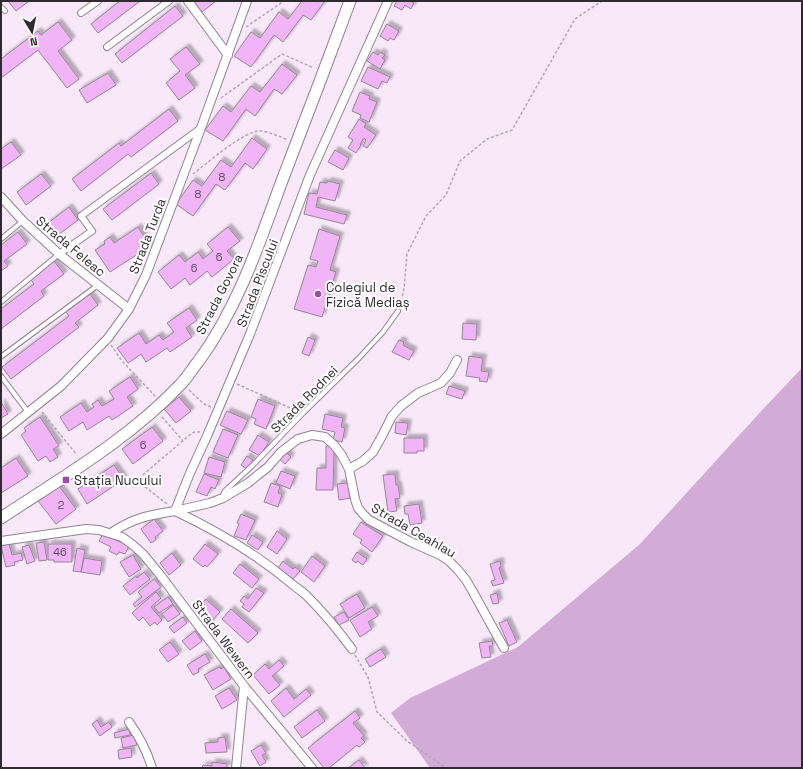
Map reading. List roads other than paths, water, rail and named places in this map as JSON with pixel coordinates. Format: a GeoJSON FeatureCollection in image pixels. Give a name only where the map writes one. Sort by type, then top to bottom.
{"type":"FeatureCollection","features":[{"type":"Feature","properties":{"kind":"main road","name":"Strada Govora"},"geometry":{"type":"LineString","coordinates":[[1,518],[84,463],[138,424],[182,384],[202,356],[228,314],[254,258],[350,1]]}},
{"type":"Feature","properties":{"kind":"street"},"geometry":{"type":"LineString","coordinates":[[81,13],[98,1]]}},
{"type":"Feature","properties":{"kind":"street"},"geometry":{"type":"LineString","coordinates":[[107,48],[169,1]]}},
{"type":"Feature","properties":{"kind":"street"},"geometry":{"type":"LineString","coordinates":[[188,1],[228,55]]}},
{"type":"Feature","properties":{"kind":"street","name":"Strada Turda"},"geometry":{"type":"LineString","coordinates":[[1,434],[61,386],[108,338],[130,309],[146,275],[247,1]]}},
{"type":"Feature","properties":{"kind":"street","name":"Strada Piscului"},"geometry":{"type":"LineString","coordinates":[[175,510],[230,381],[269,284],[310,175],[388,1]]}},
{"type":"Feature","properties":{"kind":"street"},"geometry":{"type":"LineString","coordinates":[[59,254],[92,231],[81,216],[201,128]]}},
{"type":"Feature","properties":{"kind":"street","name":"Strada Feleac"},"geometry":{"type":"LineString","coordinates":[[1,197],[23,221],[59,254],[130,309]]}},
{"type":"Feature","properties":{"kind":"street"},"geometry":{"type":"LineString","coordinates":[[349,469],[363,461],[373,452],[392,416],[401,406],[418,392],[441,383],[450,373],[457,360]]}},
{"type":"Feature","properties":{"kind":"street","name":"Strada Ceahlau"},"geometry":{"type":"LineString","coordinates":[[175,510],[210,503],[223,498],[248,483],[268,466],[281,452],[298,439],[312,435],[325,437],[341,454],[349,469],[355,499],[358,508],[364,516],[411,542],[448,560],[458,570],[474,592],[504,648]]}},
{"type":"Feature","properties":{"kind":"street"},"geometry":{"type":"LineString","coordinates":[[111,533],[122,525],[135,519],[175,510],[225,537],[268,564],[305,595],[333,624],[352,649]]}},
{"type":"Feature","properties":{"kind":"street","name":"Strada Wewern"},"geometry":{"type":"LineString","coordinates":[[1,541],[86,529],[111,533],[122,537],[133,545],[143,554],[244,686],[312,768]]}},
{"type":"Feature","properties":{"kind":"street"},"geometry":{"type":"LineString","coordinates":[[236,768],[244,686]]}},
{"type":"Feature","properties":{"kind":"street"},"geometry":{"type":"LineString","coordinates":[[129,722],[140,738],[152,768]]}},
{"type":"Feature","properties":{"kind":"lane"},"geometry":{"type":"LineString","coordinates":[[1,7],[5,11]]}},
{"type":"Feature","properties":{"kind":"lane"},"geometry":{"type":"LineString","coordinates":[[1,239],[23,221]]}},
{"type":"Feature","properties":{"kind":"lane"},"geometry":{"type":"LineString","coordinates":[[1,302],[59,254]]}},
{"type":"Feature","properties":{"kind":"lane"},"geometry":{"type":"LineString","coordinates":[[2,356],[98,285]]}},
{"type":"Feature","properties":{"kind":"lane","name":"Strada Rodnei"},"geometry":{"type":"LineString","coordinates":[[223,498],[225,491],[253,465],[359,358],[383,332],[398,311]]}},
{"type":"Feature","properties":{"kind":"lane"},"geometry":{"type":"LineString","coordinates":[[1,376],[28,413]]}},
{"type":"Feature","properties":{"kind":"place","name":"Colegiul de Fizică Mediaș"},"geometry":{"type":"Point","coordinates":[318,294]}},
{"type":"Feature","properties":{"kind":"place","name":"Stația Nucului"},"geometry":{"type":"Point","coordinates":[66,480]}}]}
